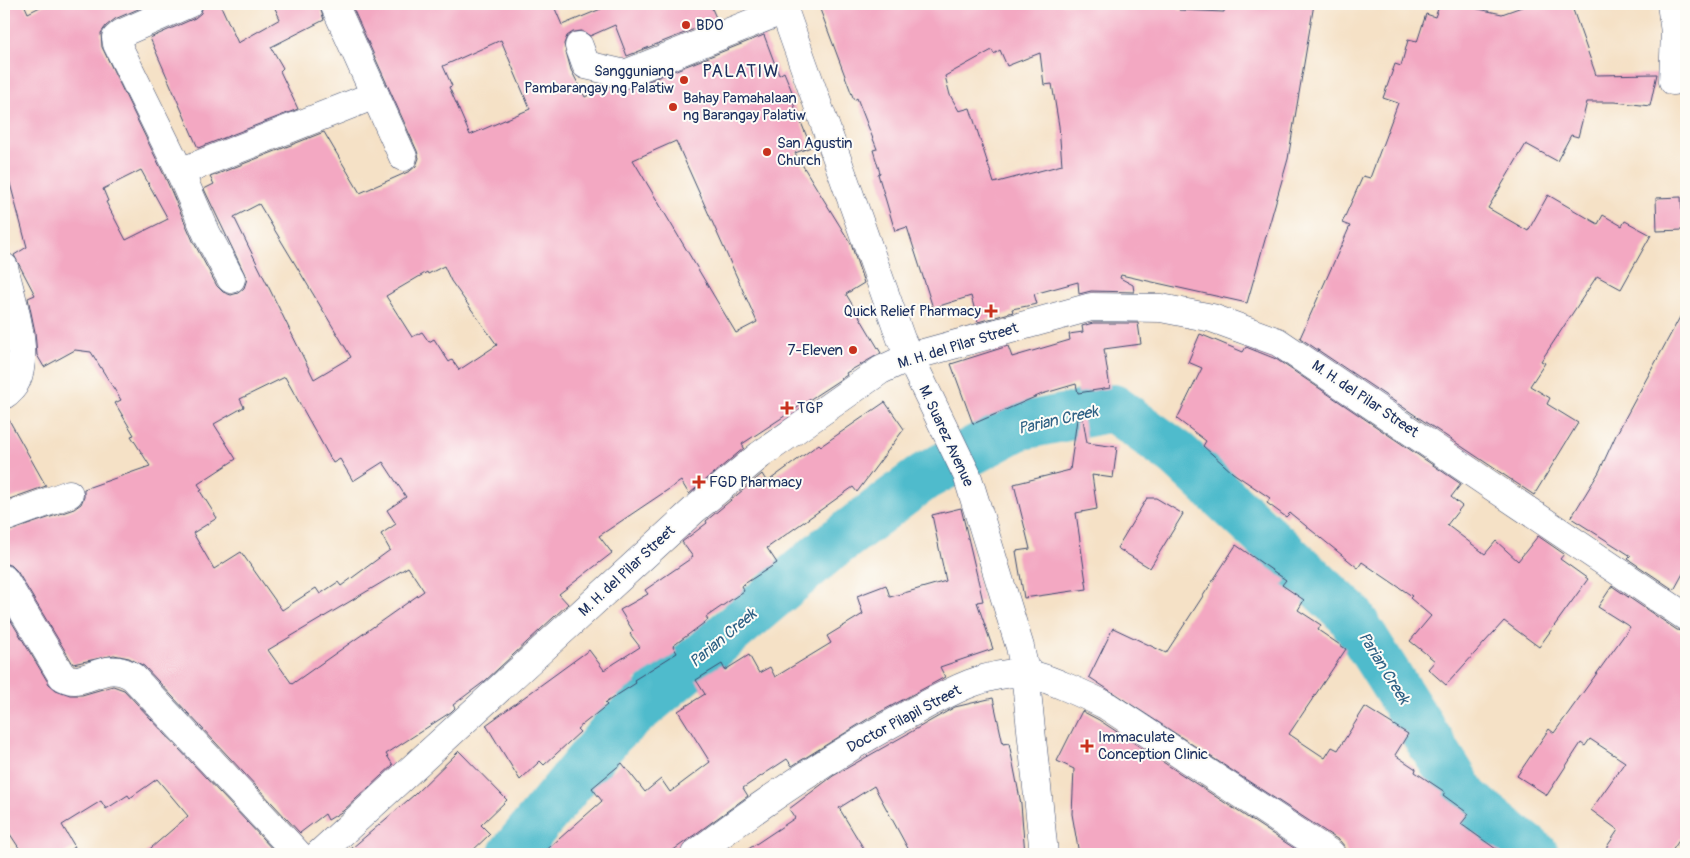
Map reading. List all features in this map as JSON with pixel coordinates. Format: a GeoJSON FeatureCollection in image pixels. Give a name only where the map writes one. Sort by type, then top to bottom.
{"type":"FeatureCollection","features":[{"type":"Feature","properties":{"kind":"street"},"geometry":{"type":"LineString","coordinates":[[188,4],[122,33],[116,38],[116,44],[180,172],[207,234],[231,278]]}},
{"type":"Feature","properties":{"kind":"street"},"geometry":{"type":"LineString","coordinates":[[334,4],[403,157]]}},
{"type":"Feature","properties":{"kind":"street"},"geometry":{"type":"LineString","coordinates":[[1671,4],[1675,32],[1673,81]]}},
{"type":"Feature","properties":{"kind":"street"},"geometry":{"type":"LineString","coordinates":[[579,46],[586,65],[624,74],[783,7]]}},
{"type":"Feature","properties":{"kind":"street","name":"M. Suarez Avenue"},"geometry":{"type":"LineString","coordinates":[[783,7],[909,357],[967,474],[1020,647],[1025,672],[1044,854]]}},
{"type":"Feature","properties":{"kind":"street"},"geometry":{"type":"LineString","coordinates":[[180,172],[376,94]]}},
{"type":"Feature","properties":{"kind":"street"},"geometry":{"type":"LineString","coordinates":[[4,267],[21,342],[22,361],[18,378],[4,395]]}},
{"type":"Feature","properties":{"kind":"street","name":"M. H. del Pilar Street"},"geometry":{"type":"LineString","coordinates":[[319,854],[688,516],[760,455],[881,370],[909,357],[1091,307],[1161,308],[1212,318],[1278,342],[1686,617]]}},
{"type":"Feature","properties":{"kind":"street"},"geometry":{"type":"LineString","coordinates":[[4,518],[69,494]]}},
{"type":"Feature","properties":{"kind":"street"},"geometry":{"type":"LineString","coordinates":[[4,579],[62,676],[75,681],[112,669],[124,670],[133,676],[298,854]]}},
{"type":"Feature","properties":{"kind":"street","name":"Doctor Pilapil Street"},"geometry":{"type":"LineString","coordinates":[[695,854],[758,806],[827,760],[874,733],[962,686],[1002,675],[1025,672],[1087,695],[1107,706],[1331,854]]}},
{"type":"Feature","properties":{"kind":"building"},"geometry":{"type":"Polygon","coordinates":[[[4,4],[24,4],[28,13],[46,4],[150,4],[115,19],[106,26],[101,33],[102,47],[166,179],[193,241],[217,286],[223,292],[231,295],[238,293],[244,288],[247,279],[204,189],[214,184],[210,177],[324,132],[360,193],[410,171],[416,166],[419,158],[417,151],[351,4],[553,4],[562,25],[608,6],[607,4],[710,4],[717,20],[627,56],[615,25],[590,36],[582,31],[573,32],[567,36],[564,44],[571,70],[585,97],[607,86],[631,88],[764,35],[779,75],[784,72],[795,99],[792,100],[811,147],[795,153],[851,244],[864,283],[846,294],[881,353],[846,373],[847,375],[742,444],[744,448],[689,494],[681,481],[599,536],[612,553],[559,594],[568,604],[485,681],[453,705],[455,708],[451,712],[386,754],[393,765],[343,811],[328,820],[325,814],[300,833],[144,666],[129,658],[114,655],[73,664],[17,571],[12,566],[4,563],[4,533],[74,509],[81,504],[84,497],[84,489],[150,466],[131,436],[134,435],[115,403],[121,400],[91,352],[75,350],[44,367],[37,355],[35,332],[28,298],[35,295],[14,255],[27,247],[4,161],[4,4]],[[501,40],[443,66],[452,86],[449,87],[470,135],[530,109],[501,40]],[[676,141],[633,160],[736,333],[757,322],[676,141]],[[141,170],[103,189],[108,201],[106,202],[126,240],[168,219],[141,170]],[[259,204],[234,217],[314,379],[351,357],[259,204]],[[444,266],[428,274],[427,272],[386,296],[412,337],[422,332],[429,342],[434,339],[449,362],[452,360],[459,370],[497,345],[451,281],[444,266]],[[285,377],[240,399],[244,407],[214,424],[236,459],[198,484],[202,490],[200,491],[217,518],[193,533],[214,569],[241,552],[282,610],[316,588],[320,594],[338,582],[341,586],[390,550],[381,534],[396,524],[387,510],[406,497],[383,462],[353,481],[340,459],[333,463],[285,377]],[[408,567],[268,650],[292,684],[424,591],[408,567]]]}},
{"type":"Feature","properties":{"kind":"building"},"geometry":{"type":"Polygon","coordinates":[[[203,4],[220,4],[238,43],[280,19],[273,4],[319,4],[324,20],[271,47],[283,68],[280,71],[298,109],[198,148],[150,38],[195,18],[201,13],[203,4]]]}},
{"type":"Feature","properties":{"kind":"building"},"geometry":{"type":"Polygon","coordinates":[[[818,4],[1179,4],[1179,10],[1224,12],[1225,4],[1314,4],[1288,159],[1247,303],[1121,275],[1120,278],[1133,285],[1134,292],[1091,291],[1079,294],[1078,282],[1034,294],[1037,304],[1012,309],[1013,312],[978,322],[971,296],[933,308],[907,227],[895,231],[878,174],[880,173],[873,150],[877,149],[857,98],[854,100],[818,4]],[[992,50],[945,76],[950,95],[959,111],[970,108],[994,183],[1062,165],[1059,126],[1052,84],[1044,85],[1040,53],[1007,66],[1000,50],[994,54],[992,50]]]}},
{"type":"Feature","properties":{"kind":"building"},"geometry":{"type":"Polygon","coordinates":[[[1440,4],[1455,4],[1502,14],[1530,4],[1571,4],[1596,75],[1657,74],[1650,106],[1615,102],[1587,102],[1578,137],[1571,135],[1557,161],[1526,144],[1488,208],[1528,231],[1548,195],[1598,224],[1603,215],[1622,226],[1625,221],[1651,235],[1621,289],[1597,276],[1541,361],[1545,363],[1530,386],[1550,398],[1547,404],[1578,423],[1534,495],[1300,338],[1350,226],[1342,223],[1363,176],[1370,178],[1398,103],[1383,98],[1395,64],[1401,66],[1408,40],[1417,42],[1426,14],[1435,17],[1440,4]]]}},
{"type":"Feature","properties":{"kind":"building"},"geometry":{"type":"Polygon","coordinates":[[[1681,197],[1683,230],[1657,231],[1656,198],[1681,197]]]}},
{"type":"Feature","properties":{"kind":"building"},"geometry":{"type":"Polygon","coordinates":[[[1686,306],[1686,568],[1674,590],[1628,559],[1631,556],[1571,518],[1599,472],[1616,435],[1686,306]]]}},
{"type":"Feature","properties":{"kind":"building"},"geometry":{"type":"Polygon","coordinates":[[[1093,323],[1138,323],[1141,344],[1104,349],[1110,388],[1078,393],[1076,384],[1042,394],[973,424],[951,364],[1008,346],[1012,357],[1070,340],[1069,334],[1083,332],[1082,326],[1093,323]]]}},
{"type":"Feature","properties":{"kind":"building"},"geometry":{"type":"Polygon","coordinates":[[[1200,334],[1243,352],[1246,347],[1276,359],[1461,484],[1451,497],[1462,506],[1447,525],[1485,554],[1496,541],[1518,561],[1538,536],[1564,554],[1560,559],[1588,579],[1539,647],[1504,621],[1446,685],[1428,669],[1435,661],[1410,641],[1431,616],[1410,598],[1412,596],[1362,562],[1358,568],[1290,513],[1286,517],[1267,503],[1270,498],[1233,473],[1203,446],[1206,441],[1177,419],[1202,368],[1188,362],[1200,334]]]}},
{"type":"Feature","properties":{"kind":"building"},"geometry":{"type":"Polygon","coordinates":[[[885,402],[904,429],[857,492],[853,487],[767,548],[777,563],[741,586],[744,591],[706,617],[708,620],[673,646],[677,653],[634,680],[636,683],[605,703],[607,705],[577,729],[580,732],[544,765],[540,761],[520,780],[486,725],[589,650],[604,670],[640,647],[630,634],[633,631],[620,610],[648,594],[645,590],[693,557],[682,542],[707,523],[706,521],[762,474],[767,482],[819,444],[821,446],[885,402]]]}},
{"type":"Feature","properties":{"kind":"building"},"geometry":{"type":"Polygon","coordinates":[[[4,411],[46,486],[4,501],[4,411]]]}},
{"type":"Feature","properties":{"kind":"building"},"geometry":{"type":"Polygon","coordinates":[[[1077,419],[1083,419],[1087,443],[1117,447],[1113,478],[1092,475],[1097,509],[1076,513],[1087,589],[1024,598],[1016,551],[1030,549],[1014,484],[1070,470],[1077,419]]]}},
{"type":"Feature","properties":{"kind":"building"},"geometry":{"type":"Polygon","coordinates":[[[1147,498],[1156,498],[1183,514],[1150,568],[1117,548],[1147,498]]]}},
{"type":"Feature","properties":{"kind":"building"},"geometry":{"type":"Polygon","coordinates":[[[961,508],[983,601],[977,602],[993,649],[940,667],[945,677],[871,717],[792,766],[787,759],[743,788],[748,796],[668,854],[542,854],[602,801],[592,788],[622,763],[645,792],[661,779],[670,792],[710,762],[678,711],[705,694],[696,680],[722,664],[725,670],[749,655],[759,673],[770,667],[775,677],[831,643],[827,636],[863,614],[857,596],[886,585],[890,597],[946,581],[932,515],[961,508]]]}},
{"type":"Feature","properties":{"kind":"building"},"geometry":{"type":"Polygon","coordinates":[[[1236,545],[1286,580],[1282,585],[1304,600],[1298,610],[1321,625],[1318,630],[1346,649],[1289,734],[1325,758],[1332,747],[1338,750],[1365,707],[1408,734],[1395,755],[1416,769],[1415,772],[1445,792],[1443,795],[1469,814],[1461,824],[1503,854],[1347,854],[1345,847],[1340,841],[1089,677],[1113,628],[1166,653],[1236,545]]]}},
{"type":"Feature","properties":{"kind":"building"},"geometry":{"type":"Polygon","coordinates":[[[1612,586],[1677,630],[1686,632],[1686,830],[1670,854],[1602,854],[1618,830],[1591,810],[1625,762],[1590,739],[1585,746],[1581,743],[1547,795],[1517,776],[1549,729],[1554,733],[1630,627],[1598,607],[1612,586]]]}},
{"type":"Feature","properties":{"kind":"building"},"geometry":{"type":"Polygon","coordinates":[[[4,609],[49,684],[56,690],[70,695],[82,695],[113,686],[124,690],[276,853],[144,854],[188,816],[157,779],[130,798],[128,795],[106,809],[101,801],[62,825],[75,847],[63,854],[23,854],[4,825],[4,609]]]}},
{"type":"Feature","properties":{"kind":"building"},"geometry":{"type":"Polygon","coordinates":[[[993,698],[1003,744],[1009,743],[1021,804],[1025,854],[911,854],[874,786],[839,808],[867,854],[741,854],[795,818],[789,809],[833,776],[955,707],[993,698]]]}},
{"type":"Feature","properties":{"kind":"building"},"geometry":{"type":"Polygon","coordinates":[[[1082,711],[1099,720],[1303,854],[1079,854],[1072,814],[1074,769],[1057,761],[1082,711]]]}},
{"type":"Feature","properties":{"kind":"building"},"geometry":{"type":"Polygon","coordinates":[[[459,751],[507,800],[481,825],[490,834],[469,854],[345,854],[414,795],[459,751]]]}},
{"type":"Feature","properties":{"kind":"waterway","name":"Parian Creek"},"geometry":{"type":"LineString","coordinates":[[512,854],[612,732],[829,548],[924,477],[1017,427],[1113,408],[1177,454],[1350,615],[1466,799],[1535,854]]}},
{"type":"Feature","properties":{"kind":"place","name":"BDO"},"geometry":{"type":"Point","coordinates":[686,25]}},
{"type":"Feature","properties":{"kind":"place","name":"Sangguniang Pambarangay ng Palatiw"},"geometry":{"type":"Point","coordinates":[684,80]}},
{"type":"Feature","properties":{"kind":"place","name":"Bahay Pamahalaan ng Barangay Palatiw"},"geometry":{"type":"Point","coordinates":[673,107]}},
{"type":"Feature","properties":{"kind":"place","name":"San Agustin Church"},"geometry":{"type":"Point","coordinates":[767,152]}},
{"type":"Feature","properties":{"kind":"place","name":"Quick Relief Pharmacy"},"geometry":{"type":"Point","coordinates":[991,311]}},
{"type":"Feature","properties":{"kind":"place","name":"7-Eleven"},"geometry":{"type":"Point","coordinates":[853,350]}},
{"type":"Feature","properties":{"kind":"place","name":"TGP"},"geometry":{"type":"Point","coordinates":[787,408]}},
{"type":"Feature","properties":{"kind":"place","name":"FGD Pharmacy"},"geometry":{"type":"Point","coordinates":[699,482]}},
{"type":"Feature","properties":{"kind":"place","name":"Immaculate Conception Clinic"},"geometry":{"type":"Point","coordinates":[1087,746]}},
{"type":"Feature","properties":{"kind":"district","name":"PALATIW"},"geometry":{"type":"Point","coordinates":[741,71]}}]}
